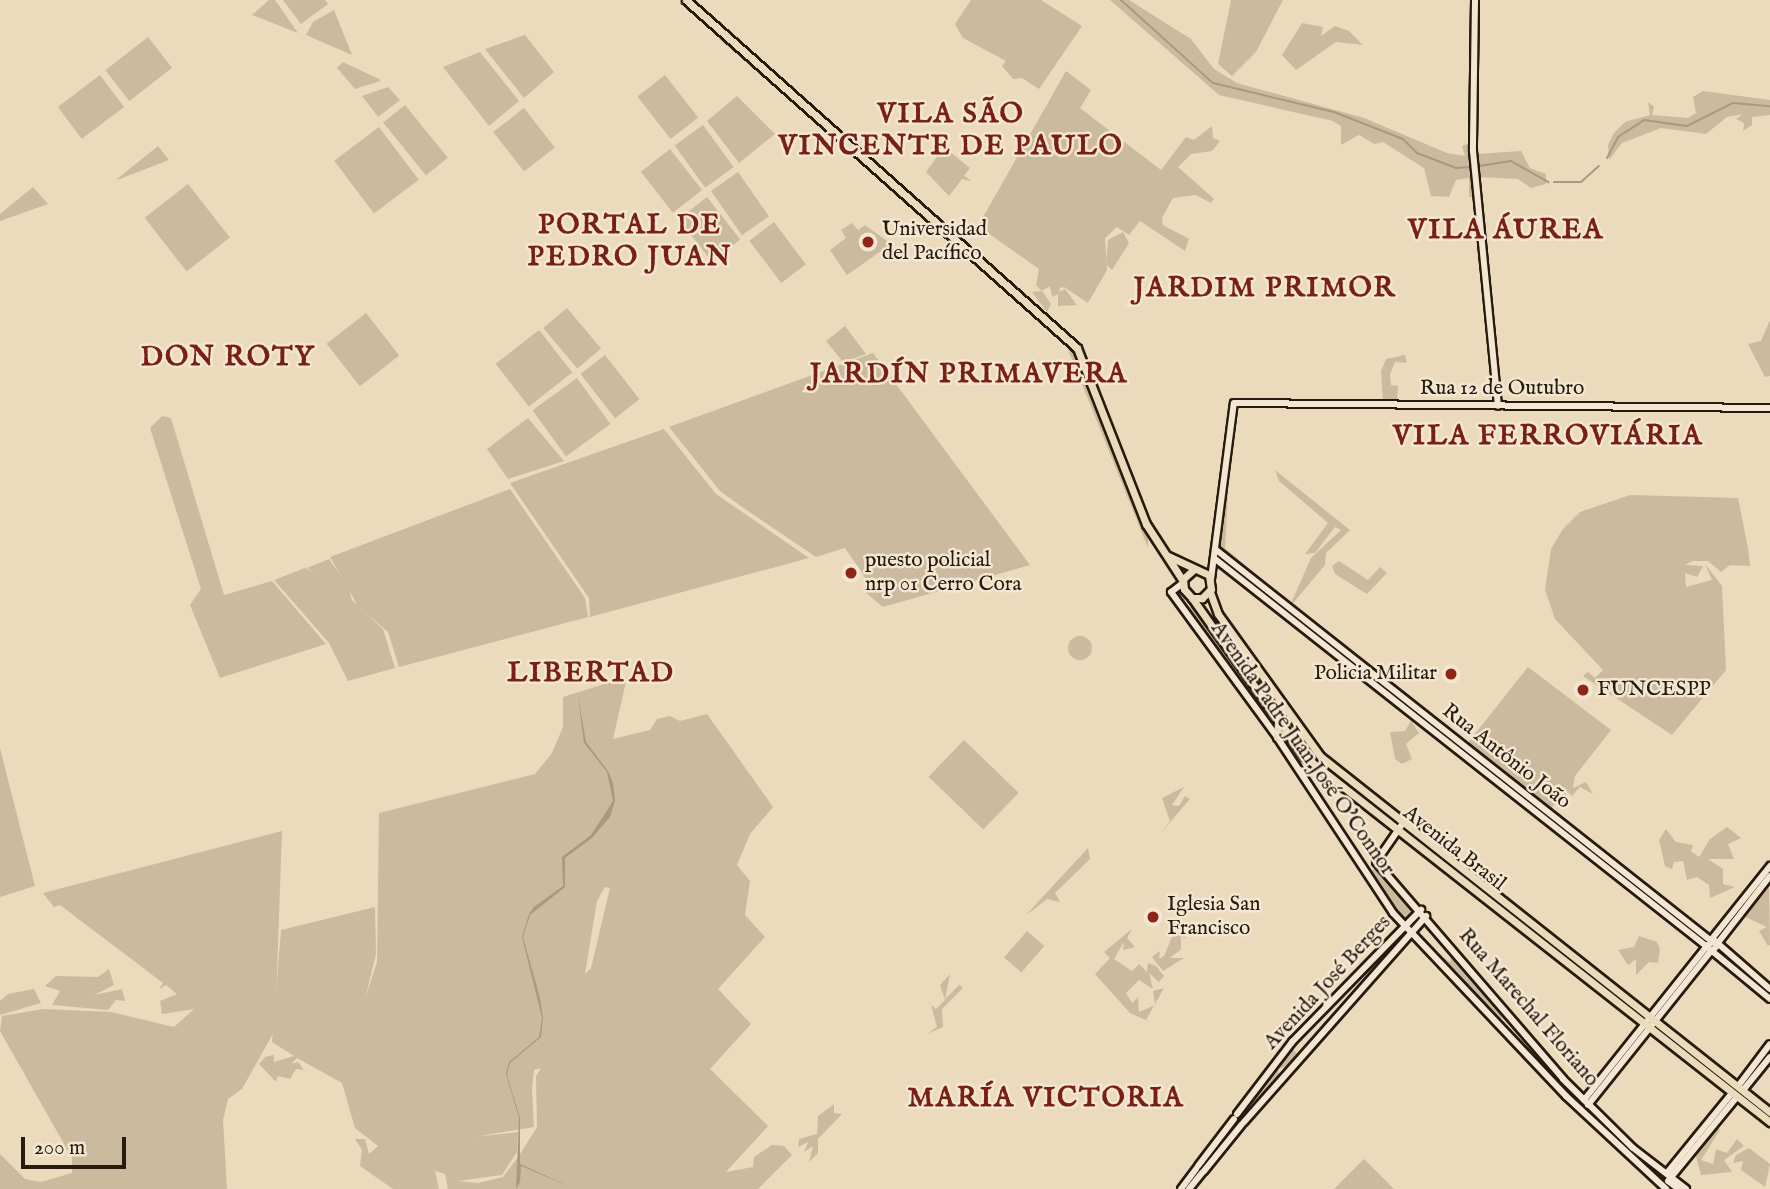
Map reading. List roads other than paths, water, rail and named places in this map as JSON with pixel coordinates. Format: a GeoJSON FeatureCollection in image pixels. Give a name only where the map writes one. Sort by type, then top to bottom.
{"type":"FeatureCollection","features":[{"type":"Feature","properties":{"kind":"main road","name":"Avenida Brasil"},"geometry":{"type":"LineString","coordinates":[[686,0],[1077,348],[1146,524],[1192,598],[1304,756],[1401,825]]}},
{"type":"Feature","properties":{"kind":"main road"},"geometry":{"type":"LineString","coordinates":[[1475,0],[1473,151],[1498,406]]}},
{"type":"Feature","properties":{"kind":"main road","name":"Rua 12 de Outubro"},"geometry":{"type":"LineString","coordinates":[[1215,549],[1234,403],[1770,408]]}},
{"type":"Feature","properties":{"kind":"main road"},"geometry":{"type":"LineString","coordinates":[[1181,606],[1192,598],[1210,592],[1215,549]]}},
{"type":"Feature","properties":{"kind":"main road","name":"Rua Antônio João"},"geometry":{"type":"LineString","coordinates":[[1215,549],[1350,657],[1415,714]]}},
{"type":"Feature","properties":{"kind":"main road"},"geometry":{"type":"LineString","coordinates":[[1165,554],[1211,579]]}},
{"type":"Feature","properties":{"kind":"main road"},"geometry":{"type":"LineString","coordinates":[[1183,582],[1214,558]]}},
{"type":"Feature","properties":{"kind":"main road","name":"Rua Antônio João"},"geometry":{"type":"LineString","coordinates":[[1214,558],[1344,664],[1415,714],[1711,946],[1770,989]]}},
{"type":"Feature","properties":{"kind":"main road","name":"Avenida Padre Juan José O'Connor"},"geometry":{"type":"LineString","coordinates":[[1183,582],[1171,592],[1278,737],[1405,927],[1566,1096],[1666,1189]]}},
{"type":"Feature","properties":{"kind":"main road","name":"Avenida Brasil"},"geometry":{"type":"LineString","coordinates":[[1210,592],[1219,614],[1320,756],[1401,825],[1650,1022],[1738,1091],[1770,1112]]}},
{"type":"Feature","properties":{"kind":"main road"},"geometry":{"type":"LineString","coordinates":[[1344,664],[1350,657]]}},
{"type":"Feature","properties":{"kind":"main road"},"geometry":{"type":"LineString","coordinates":[[1278,721],[1278,737]]}},
{"type":"Feature","properties":{"kind":"main road","name":"Rua Marechal Floriano"},"geometry":{"type":"LineString","coordinates":[[1401,825],[1375,860],[1586,1102],[1667,1175]]}},
{"type":"Feature","properties":{"kind":"main road"},"geometry":{"type":"LineString","coordinates":[[1586,1102],[1711,946],[1770,866]]}},
{"type":"Feature","properties":{"kind":"main road"},"geometry":{"type":"LineString","coordinates":[[1711,946],[1770,876]]}},
{"type":"Feature","properties":{"kind":"main road","name":"Avenida José Berges"},"geometry":{"type":"LineString","coordinates":[[1189,1189],[1235,1117],[1292,1042],[1405,927],[1423,913]]}},
{"type":"Feature","properties":{"kind":"main road","name":"Avenida José Berges"},"geometry":{"type":"LineString","coordinates":[[1181,1189],[1411,933],[1423,913]]}},
{"type":"Feature","properties":{"kind":"main road","name":"Rua Antônio João"},"geometry":{"type":"LineString","coordinates":[[1711,946],[1770,999]]}},
{"type":"Feature","properties":{"kind":"main road"},"geometry":{"type":"LineString","coordinates":[[1738,1091],[1770,1044]]}},
{"type":"Feature","properties":{"kind":"main road"},"geometry":{"type":"LineString","coordinates":[[1667,1175],[1770,1057]]}},
{"type":"Feature","properties":{"kind":"main road","name":"Avenida Brasil"},"geometry":{"type":"LineString","coordinates":[[1738,1091],[1770,1122]]}},
{"type":"Feature","properties":{"kind":"main road"},"geometry":{"type":"LineString","coordinates":[[1235,1117],[1243,1123]]}},
{"type":"Feature","properties":{"kind":"main road"},"geometry":{"type":"LineString","coordinates":[[1667,1175],[1678,1189]]}},
{"type":"Feature","properties":{"kind":"main road"},"geometry":{"type":"LineString","coordinates":[[1667,1175],[1686,1189]]}},
{"type":"Feature","properties":{"kind":"waterway"},"geometry":{"type":"LineString","coordinates":[[1121,0],[1213,83],[1334,112],[1403,139],[1417,153],[1456,168],[1471,167]]}},
{"type":"Feature","properties":{"kind":"waterway"},"geometry":{"type":"LineString","coordinates":[[1607,158],[1618,137],[1644,120],[1687,126],[1733,103],[1770,106]]}},
{"type":"Feature","properties":{"kind":"waterway"},"geometry":{"type":"LineString","coordinates":[[1479,166],[1511,161],[1548,182]]}},
{"type":"Feature","properties":{"kind":"waterway"},"geometry":{"type":"LineString","coordinates":[[1554,182],[1581,182],[1599,166]]}},
{"type":"Feature","properties":{"kind":"place","name":"Universidad del Pacífico"},"geometry":{"type":"Point","coordinates":[868,242]}},
{"type":"Feature","properties":{"kind":"place","name":"puesto policial nrp 01 Cerro Cora"},"geometry":{"type":"Point","coordinates":[851,573]}},
{"type":"Feature","properties":{"kind":"place","name":"Policia Militar"},"geometry":{"type":"Point","coordinates":[1451,674]}},
{"type":"Feature","properties":{"kind":"place","name":"FUNCESPP"},"geometry":{"type":"Point","coordinates":[1583,690]}},
{"type":"Feature","properties":{"kind":"place","name":"Iglesia San Francisco"},"geometry":{"type":"Point","coordinates":[1153,917]}},
{"type":"Feature","properties":{"kind":"district","name":"VILA SÃO VINCENTE DE PAULO"},"geometry":{"type":"Point","coordinates":[951,131]}},
{"type":"Feature","properties":{"kind":"district","name":"VILA ÁUREA"},"geometry":{"type":"Point","coordinates":[1506,231]}},
{"type":"Feature","properties":{"kind":"district","name":"PORTAL DE PEDRO JUAN"},"geometry":{"type":"Point","coordinates":[630,242]}},
{"type":"Feature","properties":{"kind":"district","name":"JARDIM PRIMOR"},"geometry":{"type":"Point","coordinates":[1265,289]}},
{"type":"Feature","properties":{"kind":"district","name":"DON ROTY"},"geometry":{"type":"Point","coordinates":[228,358]}},
{"type":"Feature","properties":{"kind":"district","name":"JARDÍN PRIMAVERA"},"geometry":{"type":"Point","coordinates":[969,375]}},
{"type":"Feature","properties":{"kind":"district","name":"VILA FERROVIÁRIA"},"geometry":{"type":"Point","coordinates":[1548,437]}},
{"type":"Feature","properties":{"kind":"district","name":"LIBERTAD"},"geometry":{"type":"Point","coordinates":[591,674]}},
{"type":"Feature","properties":{"kind":"district","name":"MARÍA VICTORIA"},"geometry":{"type":"Point","coordinates":[1046,1099]}}]}
